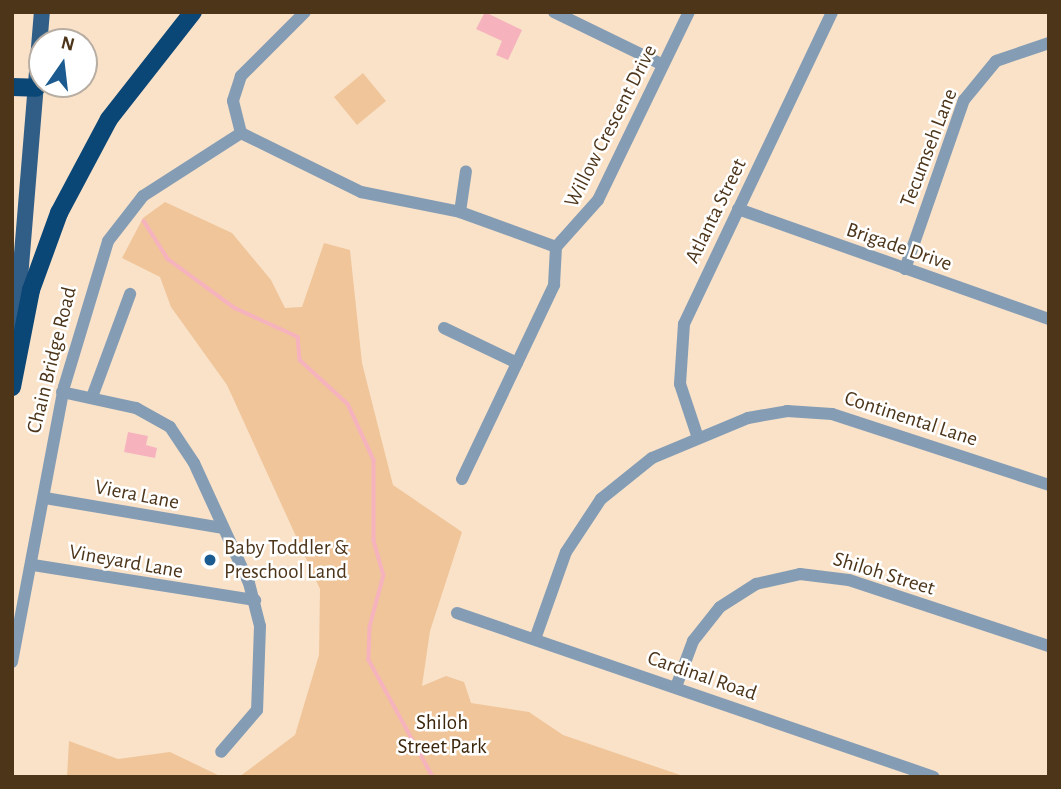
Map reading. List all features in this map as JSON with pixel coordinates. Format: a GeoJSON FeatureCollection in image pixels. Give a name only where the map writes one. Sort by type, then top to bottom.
{"type":"FeatureCollection","features":[{"type":"Feature","properties":{"kind":"highway"},"geometry":{"type":"LineString","coordinates":[[12,387],[31,290],[58,213],[108,119],[193,12]]}},
{"type":"Feature","properties":{"kind":"main road","name":"Chain Bridge Road"},"geometry":{"type":"LineString","coordinates":[[12,366],[35,98]]}},
{"type":"Feature","properties":{"kind":"street"},"geometry":{"type":"LineString","coordinates":[[305,12],[241,76],[233,101],[241,133],[361,192],[460,212],[556,247],[554,285],[462,479]]}},
{"type":"Feature","properties":{"kind":"street"},"geometry":{"type":"LineString","coordinates":[[554,12],[663,65]]}},
{"type":"Feature","properties":{"kind":"street","name":"Willow Crescent Drive"},"geometry":{"type":"LineString","coordinates":[[556,247],[591,212],[689,12]]}},
{"type":"Feature","properties":{"kind":"street","name":"Atlanta Street"},"geometry":{"type":"LineString","coordinates":[[697,435],[680,384],[680,341],[738,209],[832,12]]}},
{"type":"Feature","properties":{"kind":"street","name":"Tecumseh Lane"},"geometry":{"type":"LineString","coordinates":[[905,269],[959,112],[975,82],[1007,54],[1049,43]]}},
{"type":"Feature","properties":{"kind":"street","name":"Chain Bridge Road"},"geometry":{"type":"LineString","coordinates":[[12,662],[33,565],[62,392],[116,225],[142,196],[241,133]]}},
{"type":"Feature","properties":{"kind":"street"},"geometry":{"type":"LineString","coordinates":[[460,212],[466,171]]}},
{"type":"Feature","properties":{"kind":"street","name":"Brigade Drive"},"geometry":{"type":"LineString","coordinates":[[738,209],[1049,319]]}},
{"type":"Feature","properties":{"kind":"street"},"geometry":{"type":"LineString","coordinates":[[92,397],[130,294]]}},
{"type":"Feature","properties":{"kind":"street"},"geometry":{"type":"LineString","coordinates":[[444,328],[517,363]]}},
{"type":"Feature","properties":{"kind":"street"},"geometry":{"type":"LineString","coordinates":[[62,392],[136,408],[170,426],[194,463],[255,600],[257,710],[221,752]]}},
{"type":"Feature","properties":{"kind":"street","name":"Continental Lane"},"geometry":{"type":"LineString","coordinates":[[535,639],[566,552],[593,509],[634,470],[697,435],[771,413],[832,414],[1049,485]]}},
{"type":"Feature","properties":{"kind":"street","name":"Viera Lane"},"geometry":{"type":"LineString","coordinates":[[45,498],[223,528]]}},
{"type":"Feature","properties":{"kind":"street","name":"Vineyard Lane"},"geometry":{"type":"LineString","coordinates":[[33,565],[255,600]]}},
{"type":"Feature","properties":{"kind":"street","name":"Shiloh Street"},"geometry":{"type":"LineString","coordinates":[[676,687],[693,641],[720,607],[756,584],[800,573],[849,580],[1049,646]]}},
{"type":"Feature","properties":{"kind":"street","name":"Cardinal Road"},"geometry":{"type":"LineString","coordinates":[[457,612],[914,773],[934,777]]}},
{"type":"Feature","properties":{"kind":"green space"},"geometry":{"type":"Polygon","coordinates":[[[363,73],[386,101],[357,125],[334,97],[363,73]]]}},
{"type":"Feature","properties":{"kind":"green space","name":"Shiloh Street Park"},"geometry":{"type":"Polygon","coordinates":[[[165,202],[232,233],[271,280],[285,308],[302,307],[324,243],[350,250],[362,363],[393,485],[462,532],[430,631],[422,686],[446,676],[464,682],[471,703],[529,712],[563,735],[686,777],[239,777],[295,735],[319,655],[320,589],[227,385],[171,307],[160,277],[122,258],[143,218],[165,202]]]}},
{"type":"Feature","properties":{"kind":"green space"},"geometry":{"type":"Polygon","coordinates":[[[69,741],[118,759],[170,752],[222,777],[67,777],[69,741]]]}},
{"type":"Feature","properties":{"kind":"shaded area"},"geometry":{"type":"Polygon","coordinates":[[[485,12],[522,30],[508,60],[496,55],[502,41],[476,29],[485,12]]]}},
{"type":"Feature","properties":{"kind":"shaded area"},"geometry":{"type":"Polygon","coordinates":[[[128,432],[148,436],[146,445],[157,448],[155,458],[124,452],[128,432]]]}},
{"type":"Feature","properties":{"kind":"waterway"},"geometry":{"type":"LineString","coordinates":[[144,221],[168,259],[235,308],[298,337],[300,360],[348,404],[374,460],[374,541],[384,575],[370,627],[369,660],[433,777]]}},
{"type":"Feature","properties":{"kind":"place","name":"Baby Toddler & Preschool Land"},"geometry":{"type":"Point","coordinates":[210,560]}}]}
